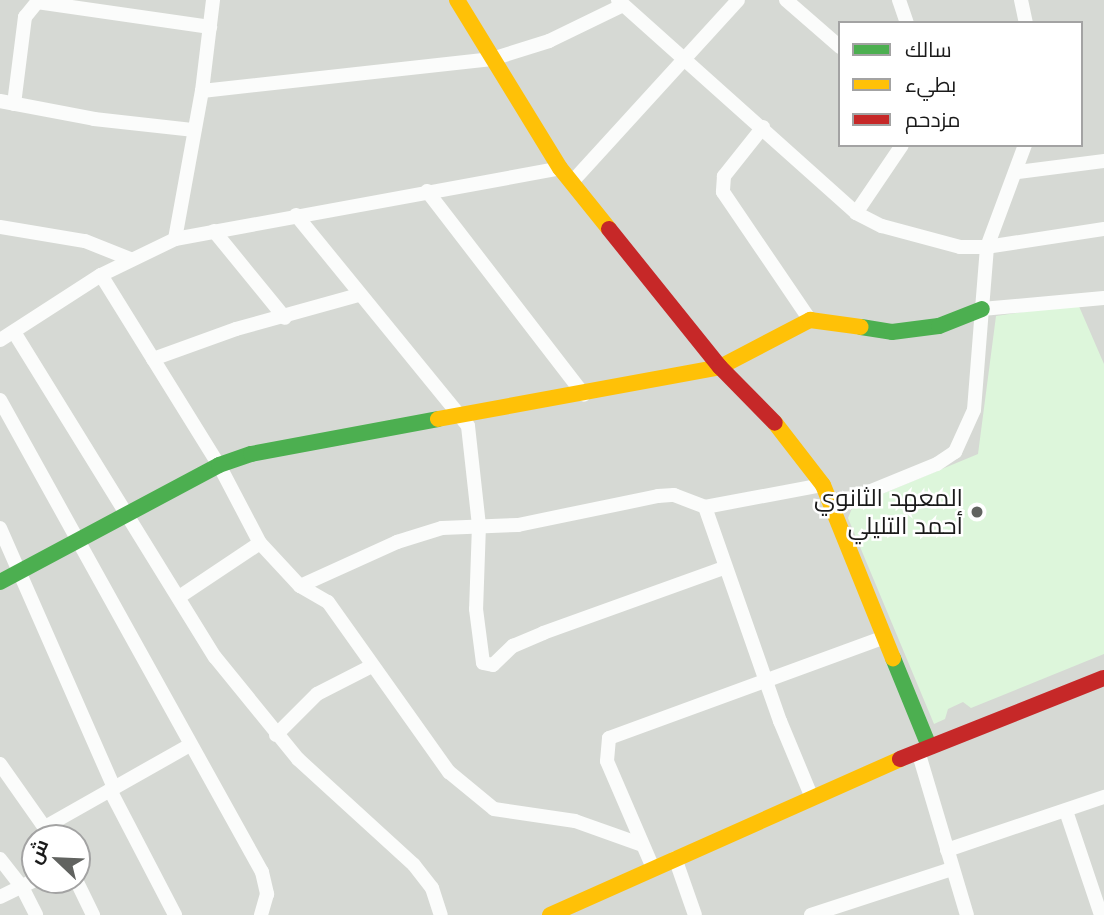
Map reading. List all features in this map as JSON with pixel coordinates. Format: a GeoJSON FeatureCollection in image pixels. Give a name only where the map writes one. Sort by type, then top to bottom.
{"type":"FeatureCollection","features":[{"type":"Feature","properties":{"kind":"street"},"geometry":{"type":"LineString","coordinates":[[194,130],[94,119],[7,102],[27,9],[46,0],[103,4],[210,27]]}},
{"type":"Feature","properties":{"kind":"street"},"geometry":{"type":"LineString","coordinates":[[175,239],[202,91],[213,0]]}},
{"type":"Feature","properties":{"kind":"street"},"geometry":{"type":"LineString","coordinates":[[457,0],[560,167],[720,367],[788,437],[823,485],[923,749],[952,869],[967,915]]}},
{"type":"Feature","properties":{"kind":"street"},"geometry":{"type":"LineString","coordinates":[[572,182],[738,0]]}},
{"type":"Feature","properties":{"kind":"street"},"geometry":{"type":"LineString","coordinates":[[786,0],[838,45]]}},
{"type":"Feature","properties":{"kind":"street"},"geometry":{"type":"LineString","coordinates":[[899,0],[906,21]]}},
{"type":"Feature","properties":{"kind":"street"},"geometry":{"type":"LineString","coordinates":[[1021,0],[1026,21]]}},
{"type":"Feature","properties":{"kind":"street"},"geometry":{"type":"LineString","coordinates":[[202,91],[492,59],[548,41],[620,2],[687,57],[856,214],[924,239],[960,247],[987,247],[1104,229]]}},
{"type":"Feature","properties":{"kind":"street"},"geometry":{"type":"LineString","coordinates":[[763,127],[724,176],[723,192],[810,320]]}},
{"type":"Feature","properties":{"kind":"street"},"geometry":{"type":"LineString","coordinates":[[856,214],[901,147]]}},
{"type":"Feature","properties":{"kind":"street"},"geometry":{"type":"LineString","coordinates":[[832,507],[937,464],[955,452],[974,410],[987,247],[1018,172],[1024,147]]}},
{"type":"Feature","properties":{"kind":"street"},"geometry":{"type":"LineString","coordinates":[[1018,172],[1104,161]]}},
{"type":"Feature","properties":{"kind":"street"},"geometry":{"type":"LineString","coordinates":[[0,340],[101,275],[175,239],[560,167]]}},
{"type":"Feature","properties":{"kind":"street"},"geometry":{"type":"LineString","coordinates":[[427,191],[584,395]]}},
{"type":"Feature","properties":{"kind":"street"},"geometry":{"type":"LineString","coordinates":[[296,215],[459,414],[471,438],[479,525],[476,609],[484,663],[489,665],[513,646],[543,633],[724,568]]}},
{"type":"Feature","properties":{"kind":"street"},"geometry":{"type":"LineString","coordinates":[[0,227],[85,241],[130,259]]}},
{"type":"Feature","properties":{"kind":"street"},"geometry":{"type":"LineString","coordinates":[[214,231],[285,318]]}},
{"type":"Feature","properties":{"kind":"street"},"geometry":{"type":"LineString","coordinates":[[101,275],[219,465],[260,543],[300,586],[328,601],[449,772],[494,809],[575,821],[640,844]]}},
{"type":"Feature","properties":{"kind":"street"},"geometry":{"type":"LineString","coordinates":[[153,359],[236,329],[285,318],[359,295]]}},
{"type":"Feature","properties":{"kind":"street"},"geometry":{"type":"LineString","coordinates":[[0,582],[219,465],[251,454],[459,414],[584,395],[720,367],[810,320],[891,332],[939,326],[982,309],[1104,298]]}},
{"type":"Feature","properties":{"kind":"street"},"geometry":{"type":"LineString","coordinates":[[14,332],[215,657],[276,735],[414,865],[432,888],[441,915]]}},
{"type":"Feature","properties":{"kind":"street"},"geometry":{"type":"LineString","coordinates":[[0,400],[188,746],[262,872],[267,894],[261,915]]}},
{"type":"Feature","properties":{"kind":"street"},"geometry":{"type":"LineString","coordinates":[[300,586],[397,542],[442,528],[518,524],[658,496],[674,495],[705,507],[823,485]]}},
{"type":"Feature","properties":{"kind":"street"},"geometry":{"type":"LineString","coordinates":[[705,507],[764,680],[812,798]]}},
{"type":"Feature","properties":{"kind":"street"},"geometry":{"type":"LineString","coordinates":[[0,528],[21,571],[112,789],[175,915]]}},
{"type":"Feature","properties":{"kind":"street"},"geometry":{"type":"LineString","coordinates":[[179,597],[260,543]]}},
{"type":"Feature","properties":{"kind":"street"},"geometry":{"type":"LineString","coordinates":[[653,868],[640,844],[607,761],[609,738],[883,638]]}},
{"type":"Feature","properties":{"kind":"street"},"geometry":{"type":"LineString","coordinates":[[276,735],[317,694],[372,666]]}},
{"type":"Feature","properties":{"kind":"street"},"geometry":{"type":"LineString","coordinates":[[550,915],[923,749],[1104,678]]}},
{"type":"Feature","properties":{"kind":"street"},"geometry":{"type":"LineString","coordinates":[[61,824],[112,789],[188,746]]}},
{"type":"Feature","properties":{"kind":"street"},"geometry":{"type":"LineString","coordinates":[[0,764],[43,824]]}},
{"type":"Feature","properties":{"kind":"street"},"geometry":{"type":"LineString","coordinates":[[947,850],[1104,797]]}},
{"type":"Feature","properties":{"kind":"street"},"geometry":{"type":"LineString","coordinates":[[1066,811],[1101,915]]}},
{"type":"Feature","properties":{"kind":"street"},"geometry":{"type":"LineString","coordinates":[[675,858],[695,915]]}},
{"type":"Feature","properties":{"kind":"street"},"geometry":{"type":"LineString","coordinates":[[0,859],[21,876]]}},
{"type":"Feature","properties":{"kind":"street"},"geometry":{"type":"LineString","coordinates":[[811,915],[831,912],[952,869]]}},
{"type":"Feature","properties":{"kind":"street"},"geometry":{"type":"LineString","coordinates":[[0,897],[21,887]]}},
{"type":"Feature","properties":{"kind":"street"},"geometry":{"type":"LineString","coordinates":[[31,894],[36,915]]}},
{"type":"Feature","properties":{"kind":"street"},"geometry":{"type":"LineString","coordinates":[[83,894],[93,915]]}},
{"type":"Feature","properties":{"kind":"shaded area"},"geometry":{"type":"Polygon","coordinates":[[[0,0],[1104,0],[1104,915],[0,915],[0,0]]]}},
{"type":"Feature","properties":{"kind":"shaded area","name":"المعهد الثانوي أحمد التليلي"},"geometry":{"type":"Polygon","coordinates":[[[1078,304],[1104,364],[1104,654],[971,708],[963,702],[948,709],[945,719],[934,724],[848,518],[853,506],[978,454],[996,316],[1078,304]]]}},
{"type":"Feature","properties":{"kind":"traffic: fast"},"geometry":{"type":"LineString","coordinates":[[861,327],[892,332],[939,326],[982,309]]}},
{"type":"Feature","properties":{"kind":"traffic: fast"},"geometry":{"type":"LineString","coordinates":[[0,582],[219,465],[251,454],[438,419]]}},
{"type":"Feature","properties":{"kind":"traffic: fast"},"geometry":{"type":"LineString","coordinates":[[893,658],[929,746]]}},
{"type":"Feature","properties":{"kind":"traffic: slow"},"geometry":{"type":"LineString","coordinates":[[457,0],[560,168],[609,229]]}},
{"type":"Feature","properties":{"kind":"traffic: slow"},"geometry":{"type":"LineString","coordinates":[[438,419],[720,367],[810,320],[861,327]]}},
{"type":"Feature","properties":{"kind":"traffic: slow"},"geometry":{"type":"LineString","coordinates":[[775,423],[823,485],[893,658]]}},
{"type":"Feature","properties":{"kind":"traffic: slow"},"geometry":{"type":"LineString","coordinates":[[550,915],[900,759]]}},
{"type":"Feature","properties":{"kind":"traffic: jam"},"geometry":{"type":"LineString","coordinates":[[609,229],[720,367],[775,423]]}},
{"type":"Feature","properties":{"kind":"traffic: jam"},"geometry":{"type":"LineString","coordinates":[[900,759],[1104,678]]}},
{"type":"Feature","properties":{"kind":"place","name":"المعهد الثانوي أحمد التليلي"},"geometry":{"type":"Point","coordinates":[977,512]}}]}
